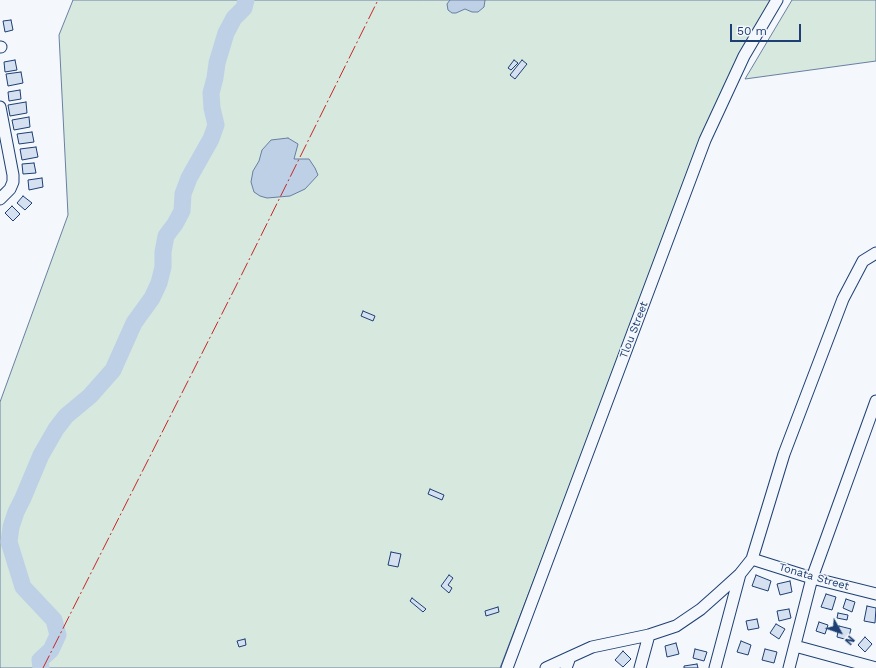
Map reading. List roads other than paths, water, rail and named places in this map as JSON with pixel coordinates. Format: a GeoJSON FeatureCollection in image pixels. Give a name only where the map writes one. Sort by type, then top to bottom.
{"type":"FeatureCollection","features":[{"type":"Feature","properties":{"kind":"street","name":"Tlou Street"},"geometry":{"type":"LineString","coordinates":[[506,668],[705,140],[744,56],[777,0]]}},
{"type":"Feature","properties":{"kind":"street"},"geometry":{"type":"LineString","coordinates":[[0,107],[1,121],[13,175],[13,182],[10,189],[0,199]]}},
{"type":"Feature","properties":{"kind":"street"},"geometry":{"type":"LineString","coordinates":[[546,668],[592,647],[649,635],[676,626],[701,609],[740,574],[752,559],[784,454],[843,299],[862,261],[876,253]]}},
{"type":"Feature","properties":{"kind":"street"},"geometry":{"type":"LineString","coordinates":[[789,668],[812,578],[876,401]]}},
{"type":"Feature","properties":{"kind":"street","name":"Tonata Street"},"geometry":{"type":"LineString","coordinates":[[752,559],[812,578],[876,594]]}},
{"type":"Feature","properties":{"kind":"street"},"geometry":{"type":"LineString","coordinates":[[715,668],[740,574]]}},
{"type":"Feature","properties":{"kind":"street"},"geometry":{"type":"LineString","coordinates":[[640,668],[649,635]]}},
{"type":"Feature","properties":{"kind":"street"},"geometry":{"type":"LineString","coordinates":[[795,646],[870,667]]}},
{"type":"Feature","properties":{"kind":"street"},"geometry":{"type":"LineString","coordinates":[[566,668],[570,657]]}},
{"type":"Feature","properties":{"kind":"water"},"geometry":{"type":"Polygon","coordinates":[[[450,0],[485,0],[484,7],[478,12],[472,12],[465,9],[452,13],[448,10],[447,4],[450,0]]]}},
{"type":"Feature","properties":{"kind":"water"},"geometry":{"type":"Polygon","coordinates":[[[288,138],[298,144],[294,159],[309,159],[318,175],[305,189],[290,196],[267,198],[260,196],[254,192],[251,182],[253,171],[259,161],[262,150],[271,140],[288,138]]]}},
{"type":"Feature","properties":{"kind":"waterway"},"geometry":{"type":"LineString","coordinates":[[41,668],[40,660],[51,650],[58,635],[54,620],[23,587],[9,542],[11,527],[41,455],[56,429],[66,416],[90,396],[113,370],[134,323],[152,298],[159,283],[163,267],[163,252],[166,236],[182,211],[183,194],[189,178],[211,139],[216,125],[212,108],[211,93],[217,63],[226,33],[234,18],[244,8],[246,0]]}}]}
